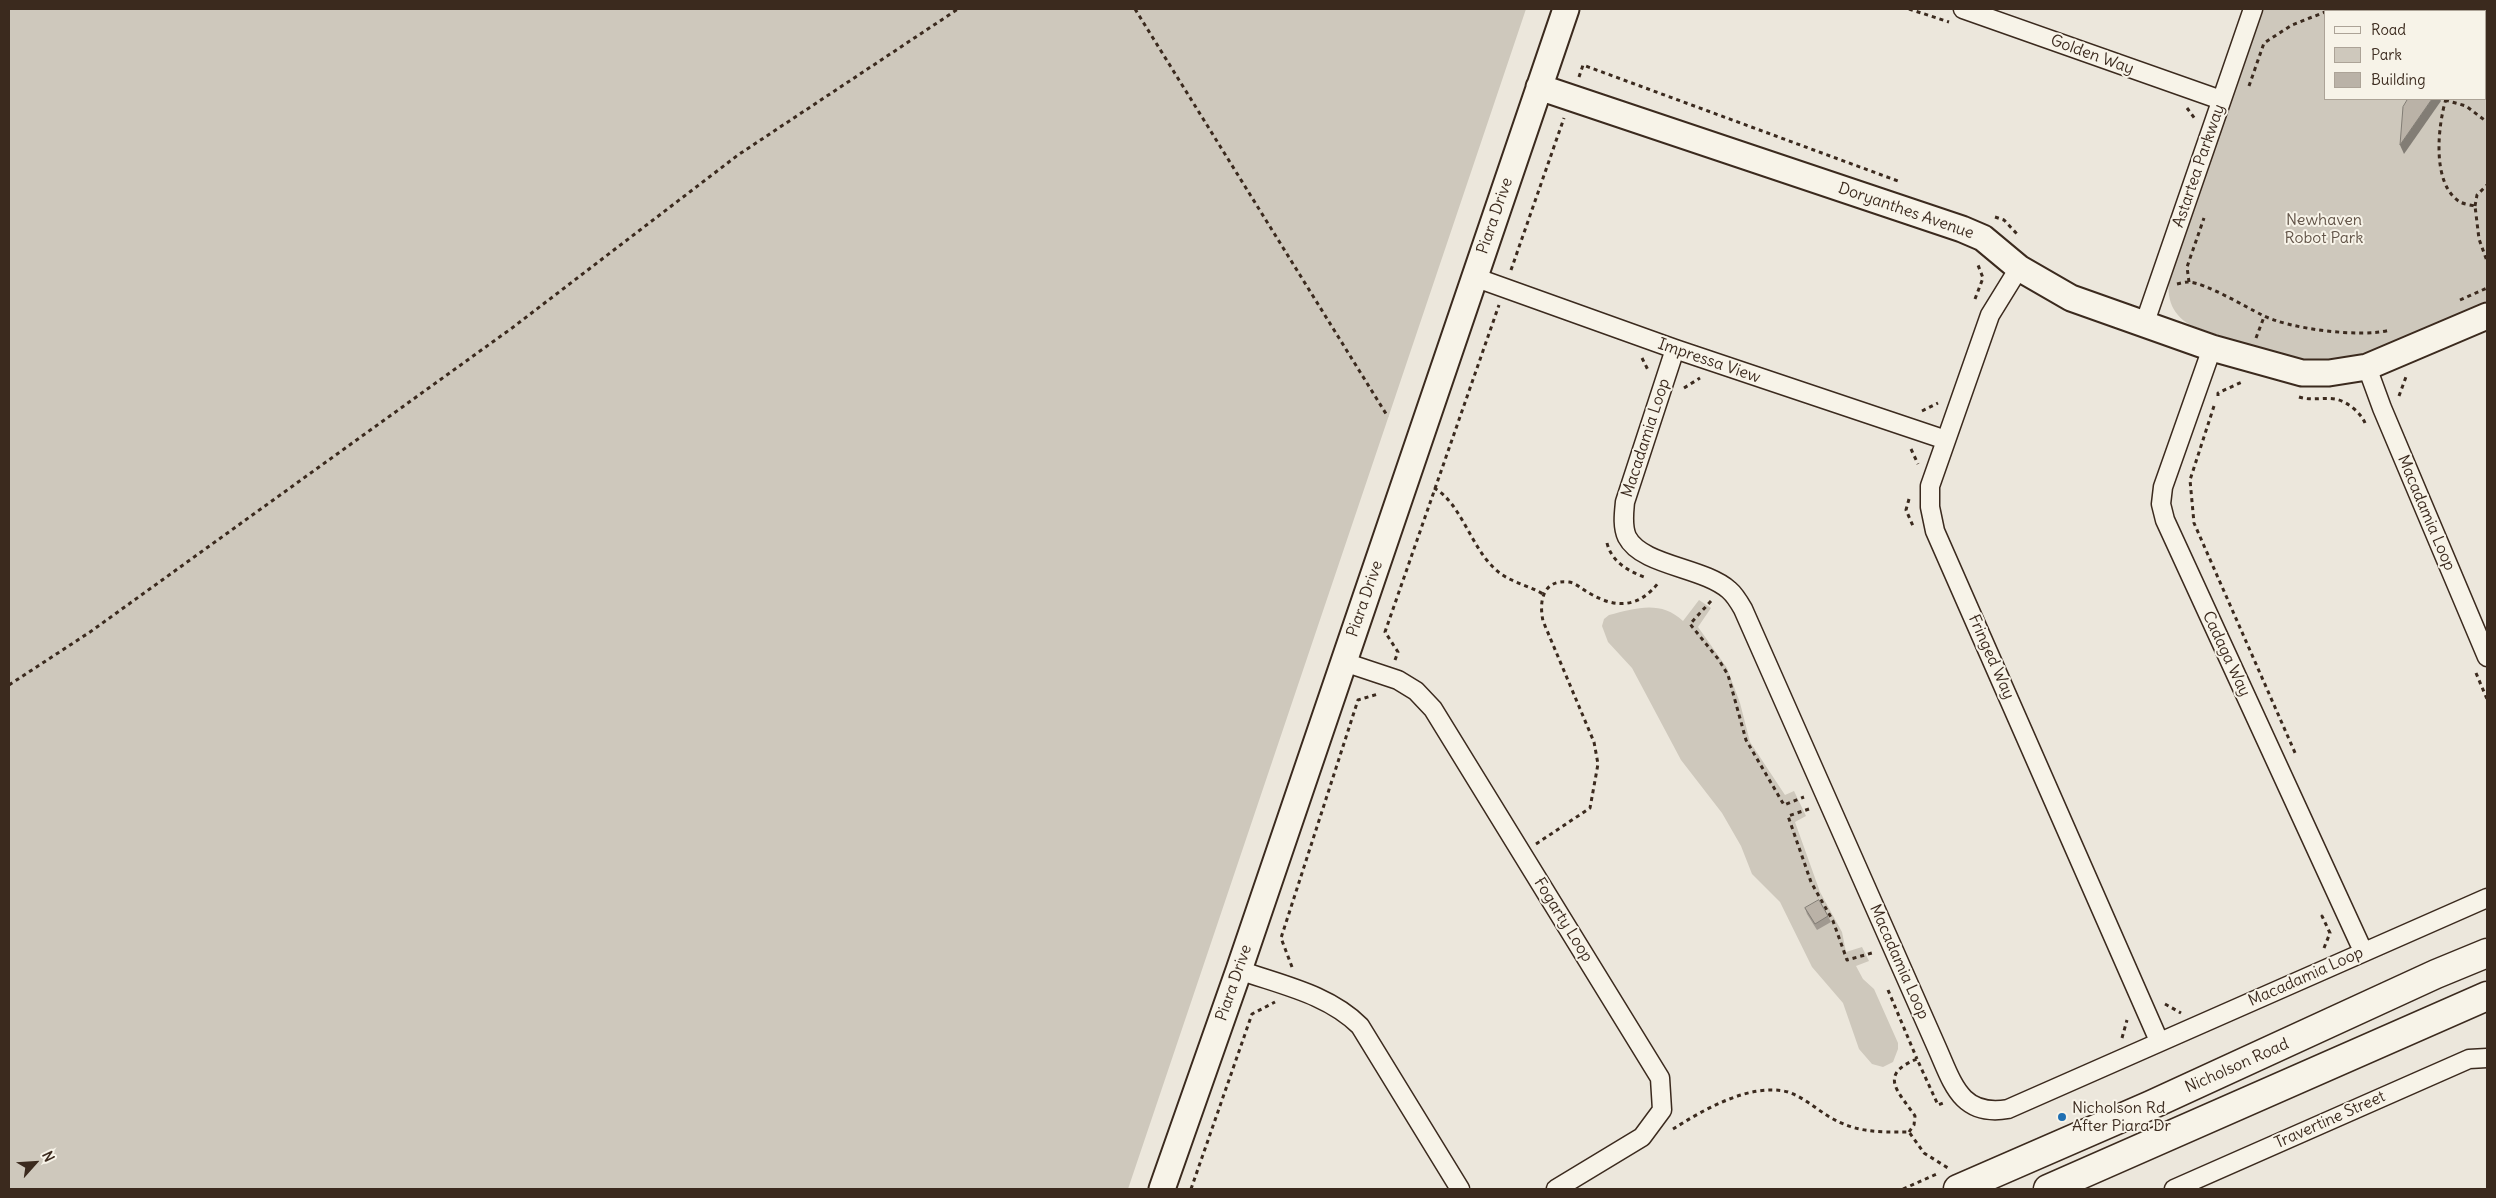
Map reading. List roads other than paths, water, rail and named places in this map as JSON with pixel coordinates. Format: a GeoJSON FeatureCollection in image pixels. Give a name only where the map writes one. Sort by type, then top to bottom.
{"type":"FeatureCollection","features":[{"type":"Feature","properties":{"kind":"main road","name":"Nicholson Road"},"geometry":{"type":"LineString","coordinates":[[1954,1179],[2151,1105],[2436,974],[2487,953]]}},
{"type":"Feature","properties":{"kind":"main road"},"geometry":{"type":"LineString","coordinates":[[2048,1189],[2487,996]]}},
{"type":"Feature","properties":{"kind":"street","name":"Piara Drive"},"geometry":{"type":"LineString","coordinates":[[1162,1189],[1239,970],[1566,9]]}},
{"type":"Feature","properties":{"kind":"street","name":"Golden Way"},"geometry":{"type":"LineString","coordinates":[[1963,9],[2221,100]]}},
{"type":"Feature","properties":{"kind":"street","name":"Astartea Parkway"},"geometry":{"type":"LineString","coordinates":[[2145,322],[2253,9]]}},
{"type":"Feature","properties":{"kind":"street","name":"Doryanthes Avenue"},"geometry":{"type":"LineString","coordinates":[[1539,87],[1962,228],[1983,238],[2020,268],[2072,298],[2145,322],[2212,348],[2302,373],[2329,373],[2367,367],[2487,316]]}},
{"type":"Feature","properties":{"kind":"street","name":"Fringed Way"},"geometry":{"type":"LineString","coordinates":[[2020,268],[1990,315],[1930,486],[1930,507],[1935,531],[2160,1041]]}},
{"type":"Feature","properties":{"kind":"street","name":"Impressa View"},"geometry":{"type":"LineString","coordinates":[[1474,278],[1675,349],[1946,440]]}},
{"type":"Feature","properties":{"kind":"street","name":"Cadaga Way"},"geometry":{"type":"LineString","coordinates":[[2212,348],[2163,487],[2161,504],[2164,520],[2363,951]]}},
{"type":"Feature","properties":{"kind":"street","name":"Macadamia Loop"},"geometry":{"type":"LineString","coordinates":[[1675,349],[1625,502],[1624,528],[1628,538],[1635,547],[1651,556],[1694,571],[1718,582],[1730,590],[1743,608],[1958,1094],[1968,1103],[1983,1110],[2008,1109],[2487,898]]}},
{"type":"Feature","properties":{"kind":"street","name":"Macadamia Loop"},"geometry":{"type":"LineString","coordinates":[[2367,367],[2382,408],[2487,657]]}},
{"type":"Feature","properties":{"kind":"street","name":"Fogarty Loop"},"geometry":{"type":"LineString","coordinates":[[1344,662],[1390,678],[1416,691],[1433,709],[1660,1078],[1662,1110],[1642,1137],[1556,1189]]}},
{"type":"Feature","properties":{"kind":"street"},"geometry":{"type":"LineString","coordinates":[[1239,970],[1331,1002],[1346,1012],[1360,1026],[1460,1189]]}},
{"type":"Feature","properties":{"kind":"street","name":"Travertine Street"},"geometry":{"type":"LineString","coordinates":[[2174,1189],[2469,1059],[2487,1058]]}},
{"type":"Feature","properties":{"kind":"place","name":"Nicholson Rd After Piara Dr"},"geometry":{"type":"Point","coordinates":[2062,1117]}},
{"type":"Feature","properties":{"kind":"park label","name":"Newhaven Robot Park"},"geometry":{"type":"Point","coordinates":[2324,229]}}]}
